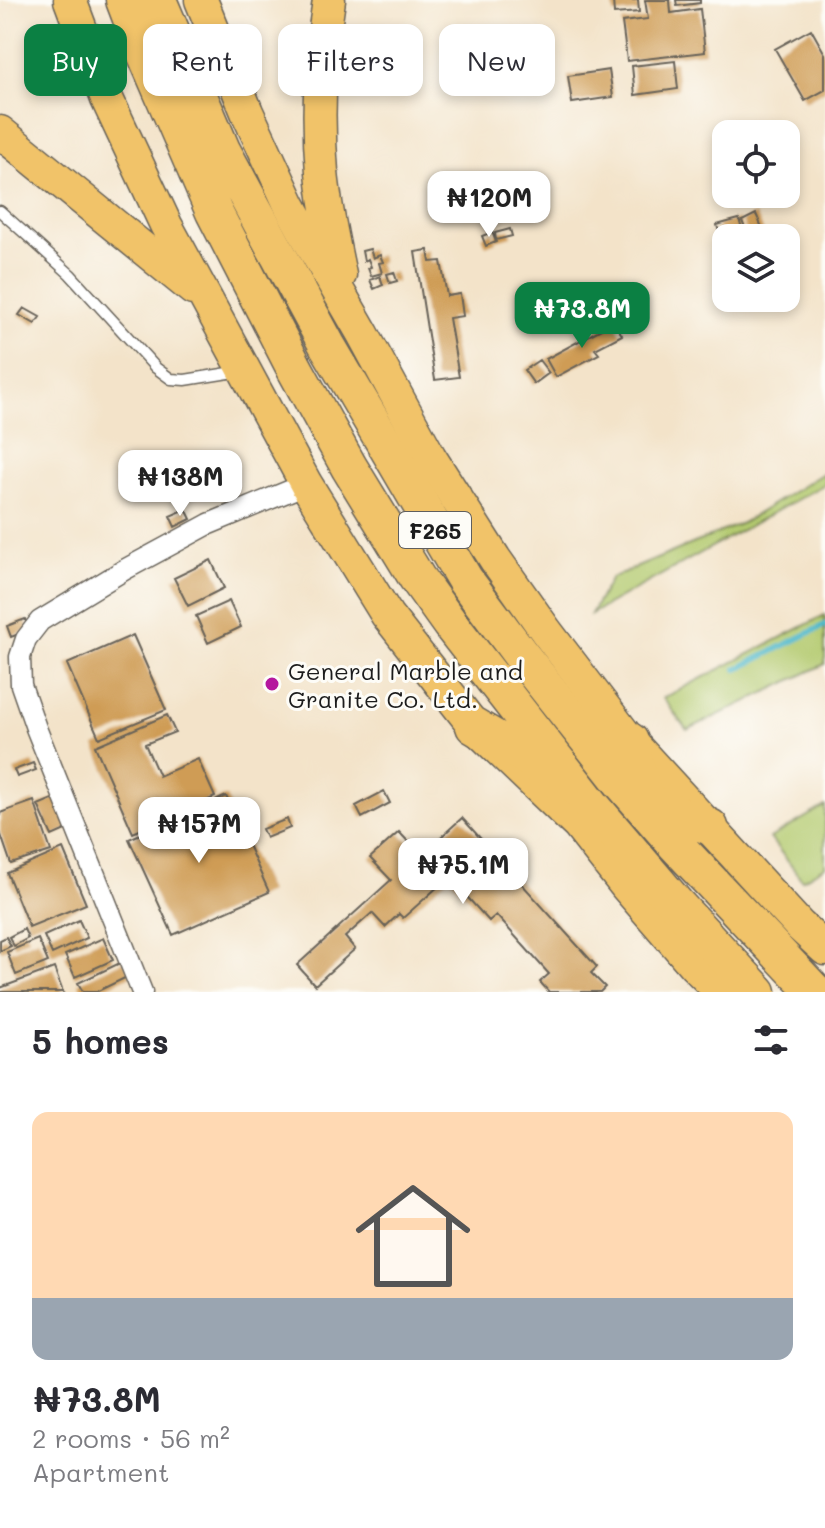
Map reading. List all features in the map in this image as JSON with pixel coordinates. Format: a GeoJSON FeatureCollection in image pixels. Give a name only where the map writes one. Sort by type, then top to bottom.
{"type":"FeatureCollection","features":[{"type":"Feature","properties":{"kind":"highway","name":"F265"},"geometry":{"type":"LineString","coordinates":[[124,0],[214,212],[349,467],[417,578],[507,696],[591,817],[758,992]]}},
{"type":"Feature","properties":{"kind":"highway","name":"F265"},"geometry":{"type":"LineString","coordinates":[[158,0],[222,150],[334,358],[465,580],[521,655],[626,772]]}},
{"type":"Feature","properties":{"kind":"highway"},"geometry":{"type":"LineString","coordinates":[[507,696],[527,757]]}},
{"type":"Feature","properties":{"kind":"highway"},"geometry":{"type":"LineString","coordinates":[[474,726],[527,757],[591,817],[626,772]]}},
{"type":"Feature","properties":{"kind":"highway"},"geometry":{"type":"LineString","coordinates":[[626,772],[710,827]]}},
{"type":"Feature","properties":{"kind":"highway"},"geometry":{"type":"LineString","coordinates":[[626,772],[676,845],[815,992]]}},
{"type":"Feature","properties":{"kind":"main road"},"geometry":{"type":"LineString","coordinates":[[70,0],[107,99],[166,225],[306,484],[387,615],[474,726],[591,817],[625,885],[721,992]]}},
{"type":"Feature","properties":{"kind":"main road"},"geometry":{"type":"LineString","coordinates":[[201,0],[247,112],[314,249],[430,457],[495,559],[546,631],[626,772],[710,827],[800,926],[825,949]]}},
{"type":"Feature","properties":{"kind":"main road"},"geometry":{"type":"LineString","coordinates":[[329,0],[324,32],[322,172],[340,276],[363,334]]}},
{"type":"Feature","properties":{"kind":"main road"},"geometry":{"type":"LineString","coordinates":[[0,132],[207,300]]}},
{"type":"Feature","properties":{"kind":"street"},"geometry":{"type":"LineString","coordinates":[[142,992],[36,728],[21,685],[20,657],[26,639],[40,621],[136,563],[209,524],[306,484]]}},
{"type":"Feature","properties":{"kind":"lane"},"geometry":{"type":"LineString","coordinates":[[0,211],[70,274],[156,368],[171,379],[185,380],[235,372],[242,368]]}},
{"type":"Feature","properties":{"kind":"green space"},"geometry":{"type":"Polygon","coordinates":[[[825,472],[825,484],[591,614],[611,578],[742,523],[825,472]]]}},
{"type":"Feature","properties":{"kind":"green space"},"geometry":{"type":"Polygon","coordinates":[[[825,615],[825,664],[687,730],[663,698],[825,615]]]}},
{"type":"Feature","properties":{"kind":"green space"},"geometry":{"type":"Polygon","coordinates":[[[825,806],[825,866],[802,880],[770,838],[825,806]]]}},
{"type":"Feature","properties":{"kind":"building"},"geometry":{"type":"Polygon","coordinates":[[[613,0],[638,0],[639,12],[614,14],[613,0]]]}},
{"type":"Feature","properties":{"kind":"building"},"geometry":{"type":"Polygon","coordinates":[[[645,0],[670,0],[671,13],[700,9],[705,52],[627,61],[622,22],[648,19],[645,0]]]}},
{"type":"Feature","properties":{"kind":"building"},"geometry":{"type":"Polygon","coordinates":[[[676,0],[700,0],[700,3],[677,6],[676,0]]]}},
{"type":"Feature","properties":{"kind":"building"},"geometry":{"type":"Polygon","coordinates":[[[811,29],[825,54],[825,90],[805,101],[775,49],[811,29]]]}},
{"type":"Feature","properties":{"kind":"building"},"geometry":{"type":"Polygon","coordinates":[[[675,61],[678,89],[635,95],[632,66],[675,61]]]}},
{"type":"Feature","properties":{"kind":"building"},"geometry":{"type":"Polygon","coordinates":[[[609,70],[613,97],[572,103],[568,76],[609,70]]]}},
{"type":"Feature","properties":{"kind":"building"},"geometry":{"type":"Polygon","coordinates":[[[756,214],[760,224],[743,224],[742,221],[756,214]]]}},
{"type":"Feature","properties":{"kind":"building"},"geometry":{"type":"Polygon","coordinates":[[[739,219],[740,224],[721,224],[739,219]]]}},
{"type":"Feature","properties":{"kind":"building"},"geometry":{"type":"Polygon","coordinates":[[[510,229],[512,236],[496,240],[495,233],[510,229]]]}},
{"type":"Feature","properties":{"kind":"building"},"geometry":{"type":"Polygon","coordinates":[[[492,232],[496,242],[486,246],[482,236],[492,232]]]}},
{"type":"Feature","properties":{"kind":"building"},"geometry":{"type":"Polygon","coordinates":[[[370,249],[373,258],[380,255],[383,262],[379,263],[382,273],[371,276],[368,268],[371,267],[368,259],[364,261],[362,251],[370,249]]]}},
{"type":"Feature","properties":{"kind":"building"},"geometry":{"type":"Polygon","coordinates":[[[428,250],[430,262],[441,261],[447,296],[460,294],[463,316],[449,318],[459,377],[435,380],[415,252],[428,250]]]}},
{"type":"Feature","properties":{"kind":"building"},"geometry":{"type":"Polygon","coordinates":[[[394,272],[397,281],[390,283],[387,274],[394,272]]]}},
{"type":"Feature","properties":{"kind":"building"},"geometry":{"type":"Polygon","coordinates":[[[380,276],[383,285],[374,289],[370,280],[380,276]]]}},
{"type":"Feature","properties":{"kind":"building"},"geometry":{"type":"Polygon","coordinates":[[[24,308],[40,317],[35,324],[19,315],[24,308]]]}},
{"type":"Feature","properties":{"kind":"building"},"geometry":{"type":"Polygon","coordinates":[[[614,322],[622,335],[595,349],[599,354],[556,377],[546,359],[614,322]]]}},
{"type":"Feature","properties":{"kind":"building"},"geometry":{"type":"Polygon","coordinates":[[[539,360],[549,373],[534,384],[524,370],[539,360]]]}},
{"type":"Feature","properties":{"kind":"building"},"geometry":{"type":"Polygon","coordinates":[[[186,509],[191,519],[175,527],[170,516],[186,509]]]}},
{"type":"Feature","properties":{"kind":"building"},"geometry":{"type":"Polygon","coordinates":[[[211,560],[224,588],[188,606],[174,578],[211,560]]]}},
{"type":"Feature","properties":{"kind":"building"},"geometry":{"type":"Polygon","coordinates":[[[229,601],[241,627],[208,643],[196,616],[229,601]]]}},
{"type":"Feature","properties":{"kind":"building"},"geometry":{"type":"Polygon","coordinates":[[[25,619],[29,630],[11,637],[7,626],[25,619]]]}},
{"type":"Feature","properties":{"kind":"building"},"geometry":{"type":"Polygon","coordinates":[[[133,635],[166,710],[99,738],[67,664],[133,635]]]}},
{"type":"Feature","properties":{"kind":"building"},"geometry":{"type":"Polygon","coordinates":[[[167,715],[175,732],[145,744],[159,776],[198,759],[215,797],[133,833],[95,746],[167,715]]]}},
{"type":"Feature","properties":{"kind":"building"},"geometry":{"type":"Polygon","coordinates":[[[33,763],[36,770],[17,777],[14,770],[33,763]]]}},
{"type":"Feature","properties":{"kind":"building"},"geometry":{"type":"Polygon","coordinates":[[[384,791],[390,803],[362,818],[356,806],[384,791]]]}},
{"type":"Feature","properties":{"kind":"building"},"geometry":{"type":"Polygon","coordinates":[[[226,796],[269,892],[173,935],[129,839],[226,796]]]}},
{"type":"Feature","properties":{"kind":"building"},"geometry":{"type":"Polygon","coordinates":[[[57,797],[70,828],[52,836],[38,805],[57,797]]]}},
{"type":"Feature","properties":{"kind":"building"},"geometry":{"type":"Polygon","coordinates":[[[34,801],[51,851],[11,864],[0,832],[0,813],[34,801]]]}},
{"type":"Feature","properties":{"kind":"building"},"geometry":{"type":"Polygon","coordinates":[[[462,818],[597,967],[591,973],[605,987],[600,992],[549,992],[540,982],[549,974],[496,915],[489,921],[449,877],[403,918],[399,914],[385,927],[372,913],[345,937],[355,949],[315,985],[297,965],[391,880],[370,858],[399,832],[421,855],[462,818]]]}},
{"type":"Feature","properties":{"kind":"building"},"geometry":{"type":"Polygon","coordinates":[[[287,819],[290,828],[266,838],[262,829],[287,819]]]}},
{"type":"Feature","properties":{"kind":"building"},"geometry":{"type":"Polygon","coordinates":[[[63,849],[86,904],[29,927],[7,873],[63,849]]]}},
{"type":"Feature","properties":{"kind":"building"},"geometry":{"type":"Polygon","coordinates":[[[79,920],[87,938],[52,954],[44,936],[79,920]]]}},
{"type":"Feature","properties":{"kind":"building"},"geometry":{"type":"Polygon","coordinates":[[[24,929],[28,938],[14,946],[9,937],[24,929]]]}},
{"type":"Feature","properties":{"kind":"building"},"geometry":{"type":"Polygon","coordinates":[[[6,937],[11,946],[0,951],[0,940],[6,937]]]}},
{"type":"Feature","properties":{"kind":"building"},"geometry":{"type":"Polygon","coordinates":[[[103,938],[113,960],[75,977],[65,955],[103,938]]]}},
{"type":"Feature","properties":{"kind":"building"},"geometry":{"type":"Polygon","coordinates":[[[38,939],[48,962],[16,975],[7,952],[38,939]]]}},
{"type":"Feature","properties":{"kind":"building"},"geometry":{"type":"Polygon","coordinates":[[[124,961],[131,975],[96,992],[83,992],[78,983],[124,961]]]}},
{"type":"Feature","properties":{"kind":"building"},"geometry":{"type":"Polygon","coordinates":[[[54,968],[63,992],[0,992],[0,988],[54,968]]]}},
{"type":"Feature","properties":{"kind":"waterway"},"geometry":{"type":"LineString","coordinates":[[737,669],[825,625]]}},
{"type":"Feature","properties":{"kind":"place","name":"General Marble and Granite Co. Ltd."},"geometry":{"type":"Point","coordinates":[272,684]}}]}
